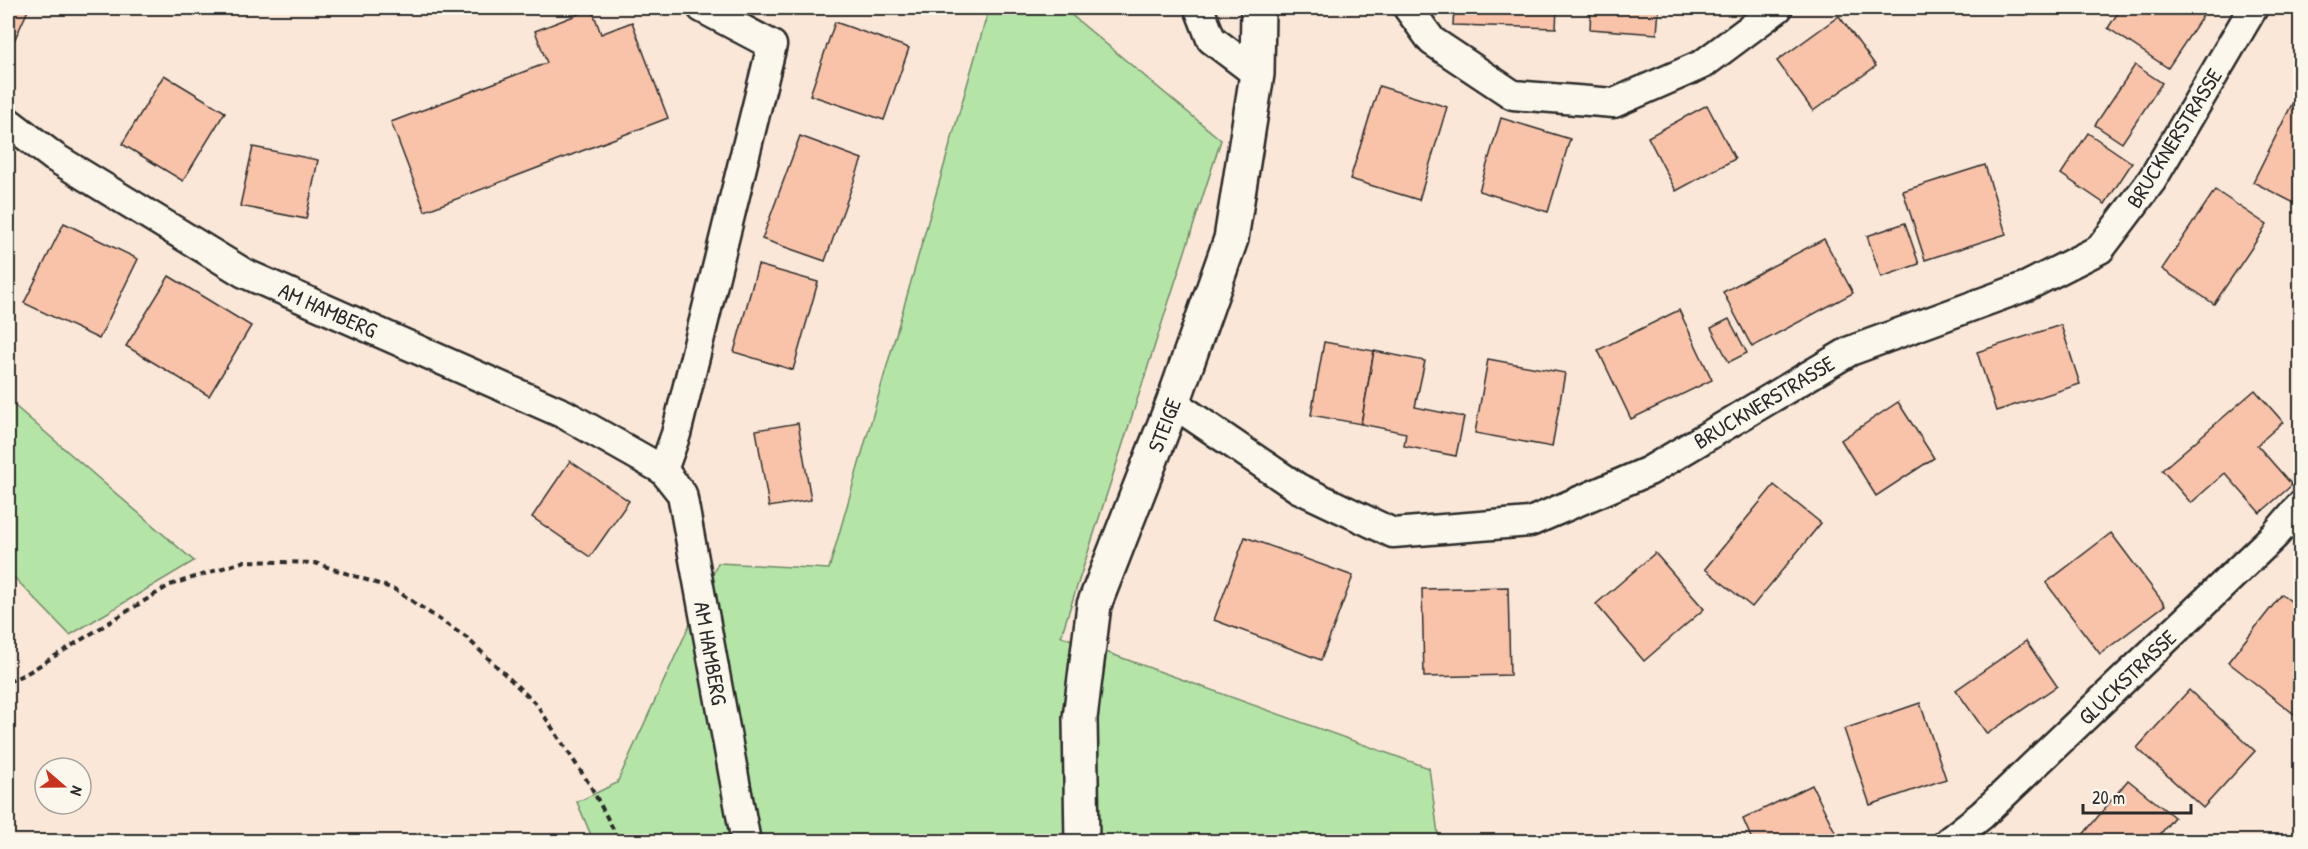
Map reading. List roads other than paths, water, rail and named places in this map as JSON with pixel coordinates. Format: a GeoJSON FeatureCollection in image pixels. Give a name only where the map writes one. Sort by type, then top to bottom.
{"type":"FeatureCollection","features":[{"type":"Feature","properties":{"kind":"street"},"geometry":{"type":"LineString","coordinates":[[663,470],[676,434],[772,45],[702,8]]}},
{"type":"Feature","properties":{"kind":"street"},"geometry":{"type":"LineString","coordinates":[[1199,8],[1211,39],[1257,74]]}},
{"type":"Feature","properties":{"kind":"street","name":"STEIGE"},"geometry":{"type":"LineString","coordinates":[[1082,842],[1080,718],[1094,605],[1173,403],[1231,239],[1257,74],[1258,8]]}},
{"type":"Feature","properties":{"kind":"street"},"geometry":{"type":"LineString","coordinates":[[1408,8],[1432,41],[1513,95],[1614,103],[1703,64],[1778,8]]}},
{"type":"Feature","properties":{"kind":"street","name":"BRUCKNERSTRASSE"},"geometry":{"type":"LineString","coordinates":[[1173,403],[1298,488],[1393,533],[1530,522],[1648,471],[1850,351],[2028,286],[2100,249],[2152,180],[2253,8]]}},
{"type":"Feature","properties":{"kind":"street","name":"AM HAMBERG"},"geometry":{"type":"LineString","coordinates":[[8,122],[54,157],[244,273],[564,414],[663,470],[682,494],[746,842]]}},
{"type":"Feature","properties":{"kind":"street","name":"GLUCKSTRASSE"},"geometry":{"type":"LineString","coordinates":[[1948,842],[2008,791],[2275,536],[2301,506]]}}]}
